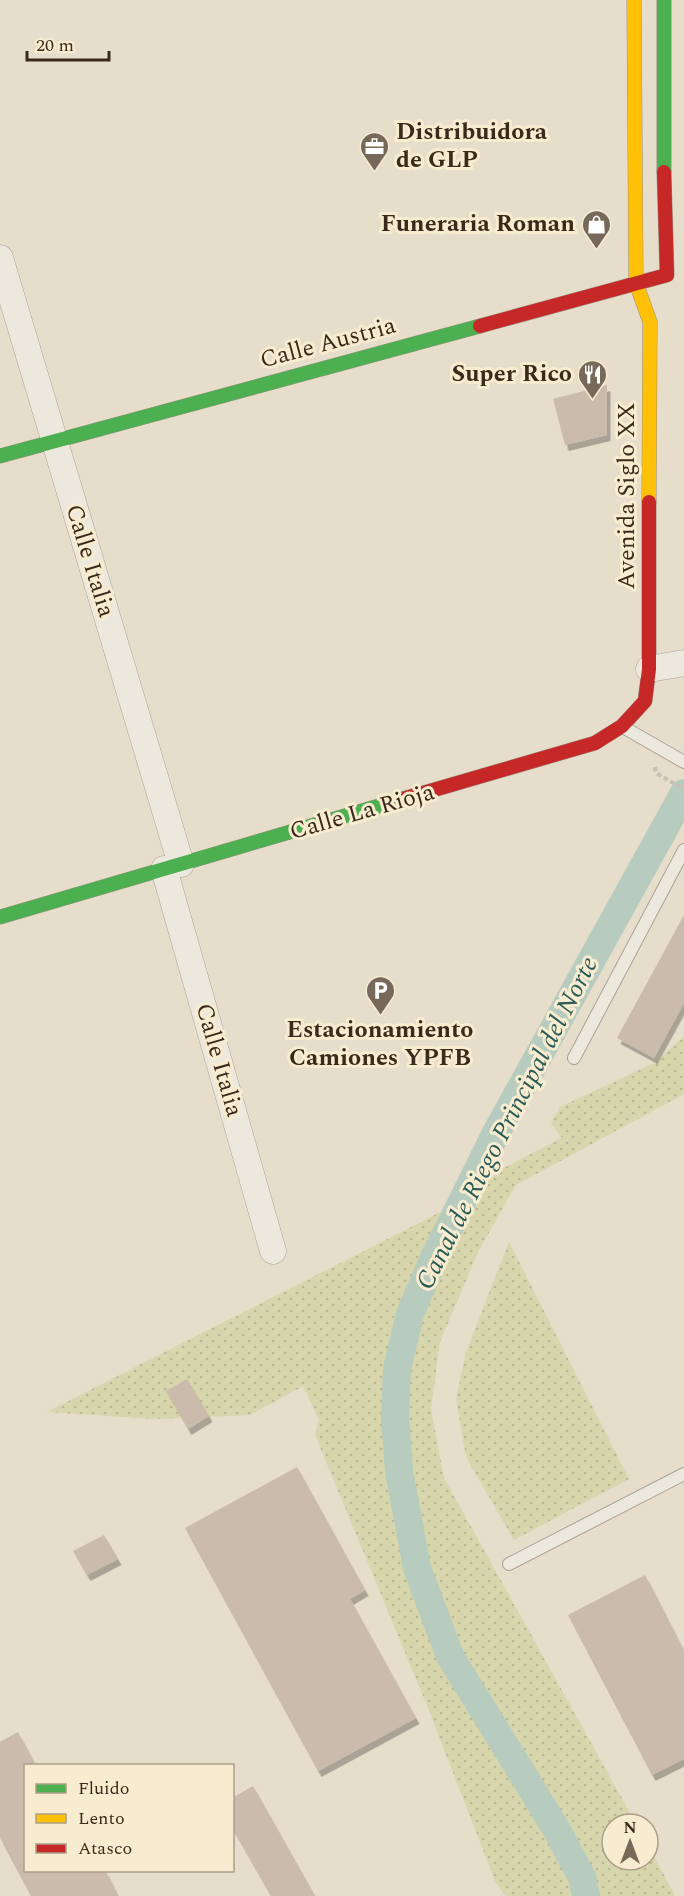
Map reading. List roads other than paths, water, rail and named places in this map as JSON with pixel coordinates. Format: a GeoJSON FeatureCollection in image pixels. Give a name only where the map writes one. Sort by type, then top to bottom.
{"type":"FeatureCollection","features":[{"type":"Feature","properties":{"kind":"main road","name":"Avenida Siglo XX"},"geometry":{"type":"LineString","coordinates":[[634,0],[636,283],[650,322]]}},
{"type":"Feature","properties":{"kind":"main road","name":"Avenida Siglo XX"},"geometry":{"type":"LineString","coordinates":[[649,669],[650,322],[667,275],[664,213],[664,0]]}},
{"type":"Feature","properties":{"kind":"main road","name":"Calle Austria"},"geometry":{"type":"LineString","coordinates":[[0,456],[667,275]]}},
{"type":"Feature","properties":{"kind":"main road","name":"Calle La Rioja"},"geometry":{"type":"LineString","coordinates":[[0,917],[595,743],[622,726],[645,701],[649,669]]}},
{"type":"Feature","properties":{"kind":"street","name":"Calle Italia"},"geometry":{"type":"LineString","coordinates":[[0,258],[54,441],[173,867],[273,1251]]}},
{"type":"Feature","properties":{"kind":"street"},"geometry":{"type":"LineString","coordinates":[[649,669],[684,663]]}},
{"type":"Feature","properties":{"kind":"lane"},"geometry":{"type":"LineString","coordinates":[[622,726],[684,762]]}},
{"type":"Feature","properties":{"kind":"lane"},"geometry":{"type":"LineString","coordinates":[[574,1058],[684,850]]}},
{"type":"Feature","properties":{"kind":"lane"},"geometry":{"type":"LineString","coordinates":[[509,1564],[684,1474]]}},
{"type":"Feature","properties":{"kind":"waterway","name":"Canal de Riego Principal del Norte"},"geometry":{"type":"LineString","coordinates":[[586,1896],[582,1877],[555,1827],[450,1656],[417,1568],[399,1471],[395,1417],[397,1369],[410,1314],[434,1258],[497,1131],[684,793]]}},
{"type":"Feature","properties":{"kind":"place","name":"Distribuidora de GLP"},"geometry":{"type":"Point","coordinates":[375,172]}},
{"type":"Feature","properties":{"kind":"place","name":"Funeraria Roman"},"geometry":{"type":"Point","coordinates":[596,250]}},
{"type":"Feature","properties":{"kind":"place","name":"Super Rico"},"geometry":{"type":"Point","coordinates":[593,400]}},
{"type":"Feature","properties":{"kind":"place","name":"Estacionamiento Camiones YPFB"},"geometry":{"type":"Point","coordinates":[380,1016]}}]}
